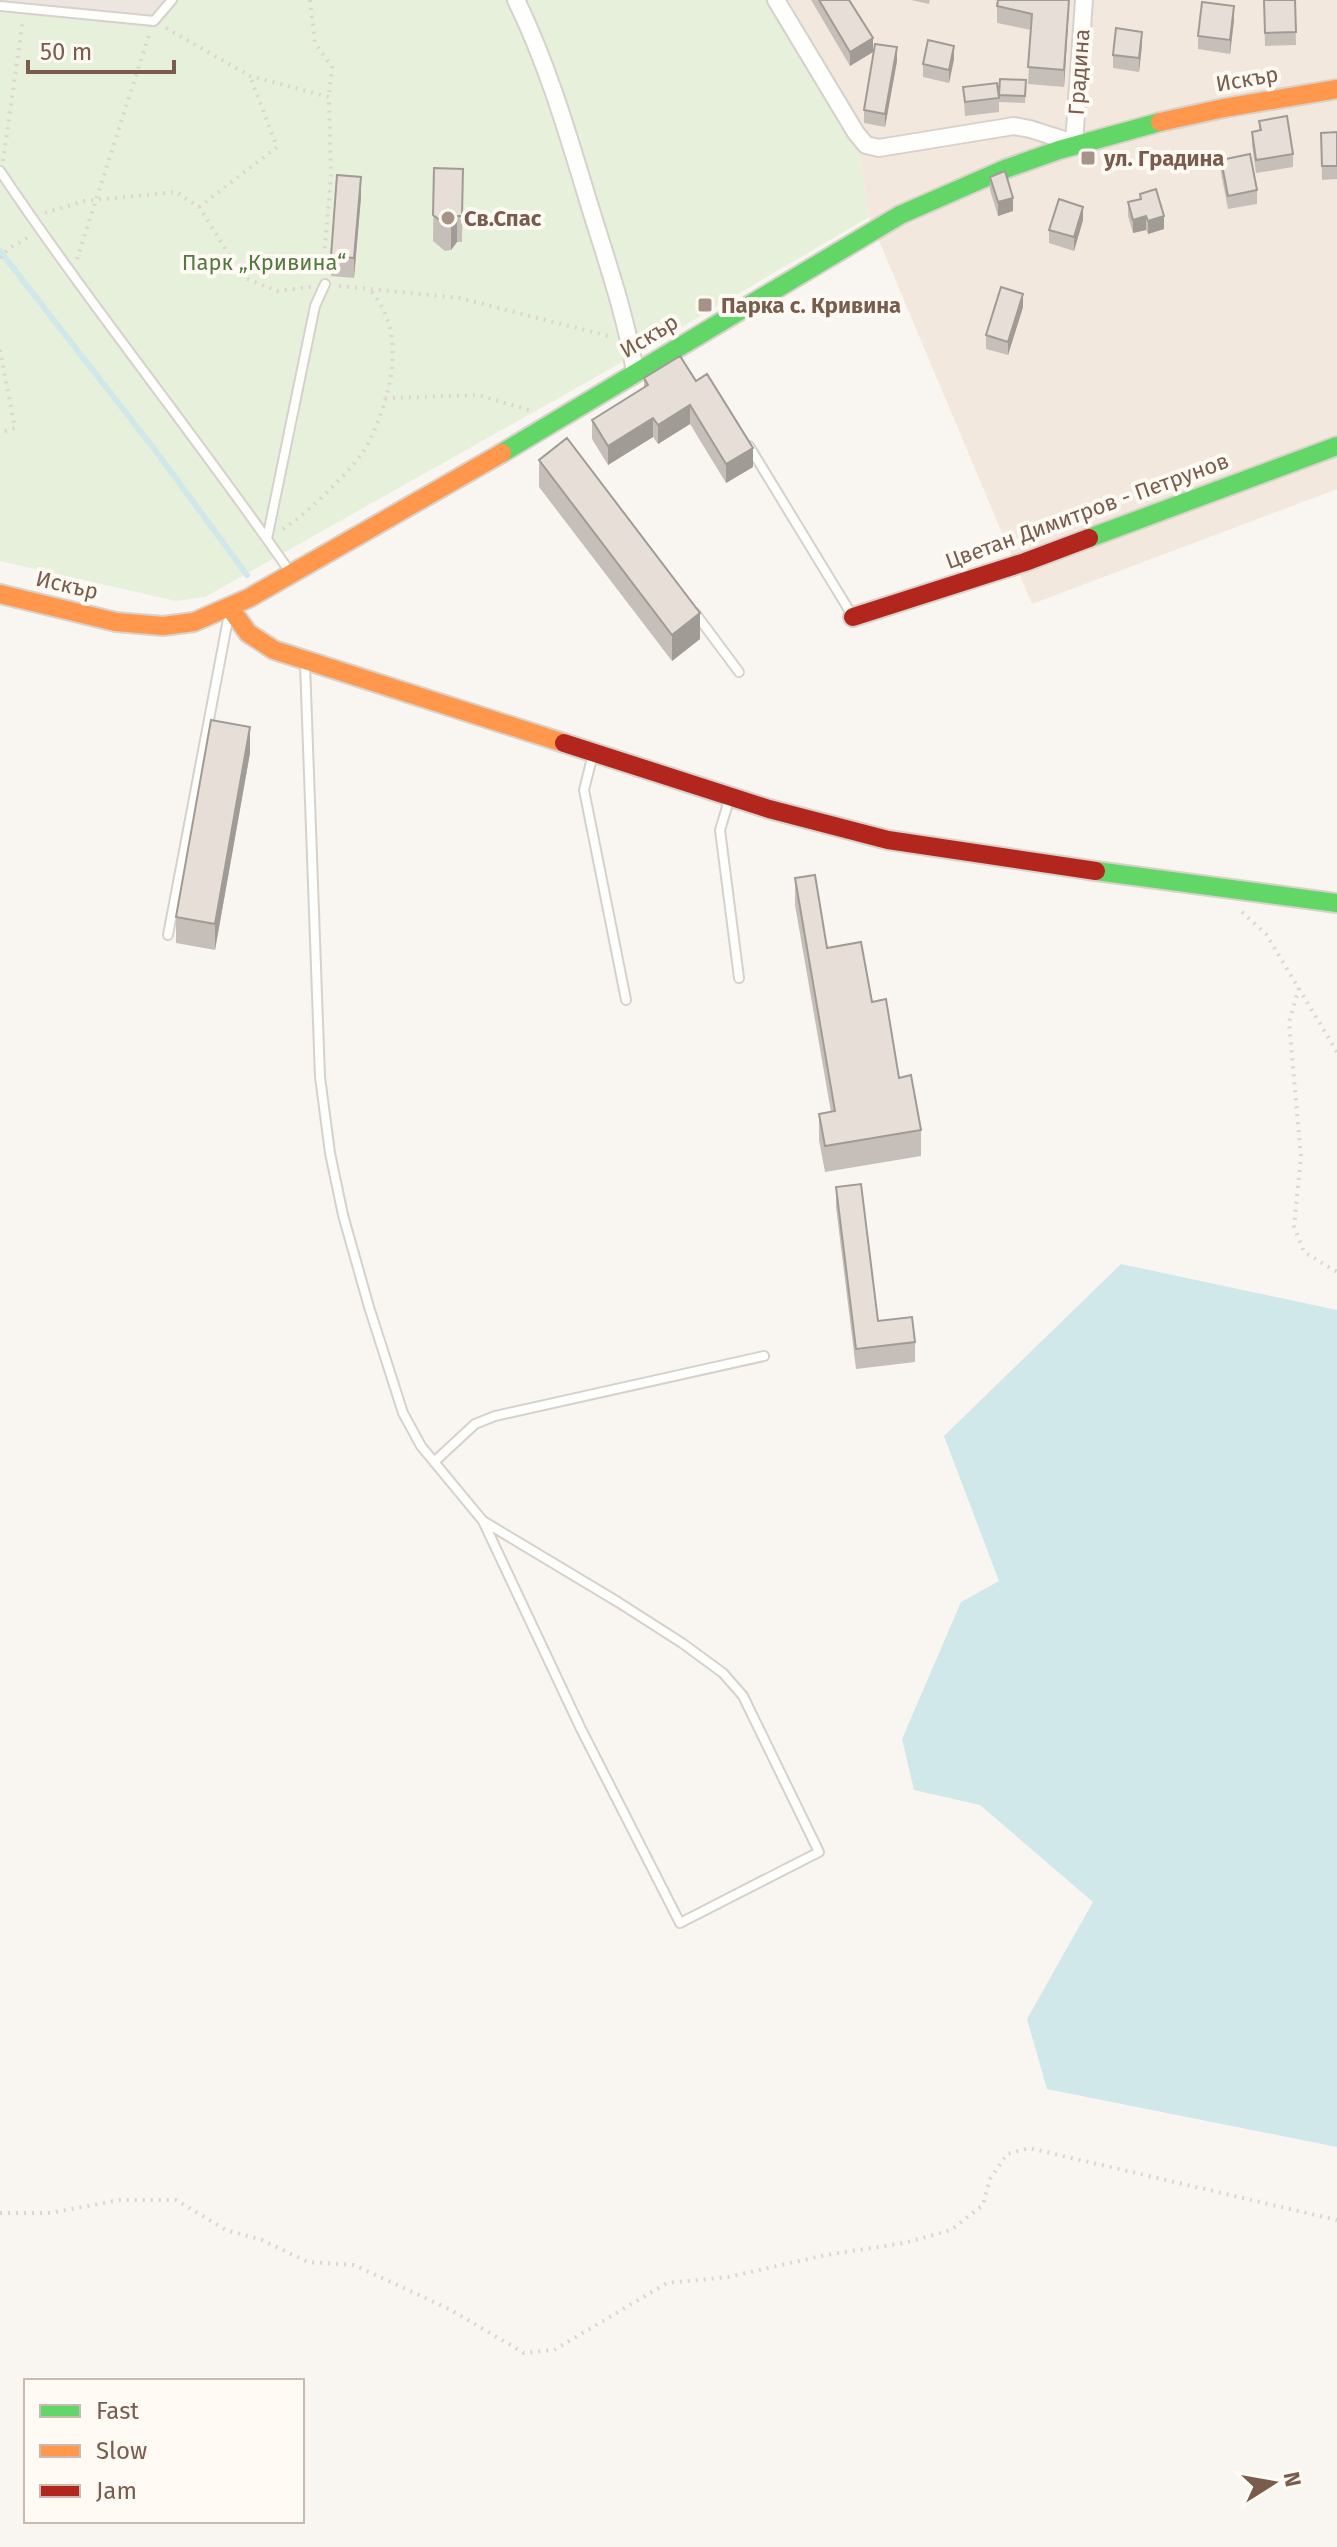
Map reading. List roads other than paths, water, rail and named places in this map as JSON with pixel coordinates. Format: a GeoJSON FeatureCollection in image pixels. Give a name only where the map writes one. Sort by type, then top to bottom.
{"type":"FeatureCollection","features":[{"type":"Feature","properties":{"kind":"street"},"geometry":{"type":"LineString","coordinates":[[516,0],[573,152],[630,341],[635,372]]}},
{"type":"Feature","properties":{"kind":"street"},"geometry":{"type":"LineString","coordinates":[[776,0],[866,145],[879,148],[1014,126],[1074,143]]}},
{"type":"Feature","properties":{"kind":"street","name":"Градина"},"geometry":{"type":"LineString","coordinates":[[1074,143],[1084,0]]}},
{"type":"Feature","properties":{"kind":"street","name":"Искър"},"geometry":{"type":"LineString","coordinates":[[0,594],[122,623],[145,625],[184,624],[230,608],[557,421],[900,215],[955,187],[1074,143],[1203,111],[1337,89]]}},
{"type":"Feature","properties":{"kind":"street","name":"Цветан Димитров - Петрунов"},"geometry":{"type":"LineString","coordinates":[[853,617],[1025,562],[1337,446]]}},
{"type":"Feature","properties":{"kind":"street"},"geometry":{"type":"LineString","coordinates":[[230,608],[241,627],[256,642],[304,661],[730,797],[888,840],[1337,903]]}},
{"type":"Feature","properties":{"kind":"lane"},"geometry":{"type":"LineString","coordinates":[[0,6],[154,21],[172,0]]}},
{"type":"Feature","properties":{"kind":"lane"},"geometry":{"type":"LineString","coordinates":[[1,172],[32,220],[290,573]]}},
{"type":"Feature","properties":{"kind":"lane"},"geometry":{"type":"LineString","coordinates":[[267,539],[315,306],[325,284]]}},
{"type":"Feature","properties":{"kind":"lane"},"geometry":{"type":"LineString","coordinates":[[743,436],[853,617]]}},
{"type":"Feature","properties":{"kind":"lane"},"geometry":{"type":"LineString","coordinates":[[688,602],[739,672]]}},
{"type":"Feature","properties":{"kind":"lane"},"geometry":{"type":"LineString","coordinates":[[168,935],[230,608]]}},
{"type":"Feature","properties":{"kind":"lane"},"geometry":{"type":"LineString","coordinates":[[304,661],[315,997],[320,1077],[330,1153],[347,1230],[403,1413],[421,1446],[483,1521],[581,1729],[680,1923],[819,1852],[743,1696],[723,1673],[618,1602],[483,1521]]}},
{"type":"Feature","properties":{"kind":"lane"},"geometry":{"type":"LineString","coordinates":[[593,754],[584,790],[626,1000]]}},
{"type":"Feature","properties":{"kind":"lane"},"geometry":{"type":"LineString","coordinates":[[730,797],[720,830],[739,978]]}},
{"type":"Feature","properties":{"kind":"lane"},"geometry":{"type":"LineString","coordinates":[[434,1462],[475,1424],[495,1416],[764,1356]]}},
{"type":"Feature","properties":{"kind":"water"},"geometry":{"type":"Polygon","coordinates":[[[1121,1264],[1337,1310],[1337,2147],[1047,2089],[1027,2019],[1093,1902],[980,1805],[914,1790],[902,1739],[961,1602],[999,1581],[944,1436],[1121,1264]]]}},
{"type":"Feature","properties":{"kind":"waterway"},"geometry":{"type":"LineString","coordinates":[[0,251],[155,450],[247,575]]}},
{"type":"Feature","properties":{"kind":"place","name":"ул. Градина"},"geometry":{"type":"Point","coordinates":[1088,158]}},
{"type":"Feature","properties":{"kind":"place","name":"Св.Спас"},"geometry":{"type":"Point","coordinates":[448,218]}},
{"type":"Feature","properties":{"kind":"place","name":"Парка с. Кривина"},"geometry":{"type":"Point","coordinates":[705,305]}},
{"type":"Feature","properties":{"kind":"park label","name":"Парк „Кривина“"},"geometry":{"type":"Point","coordinates":[264,262]}}]}
